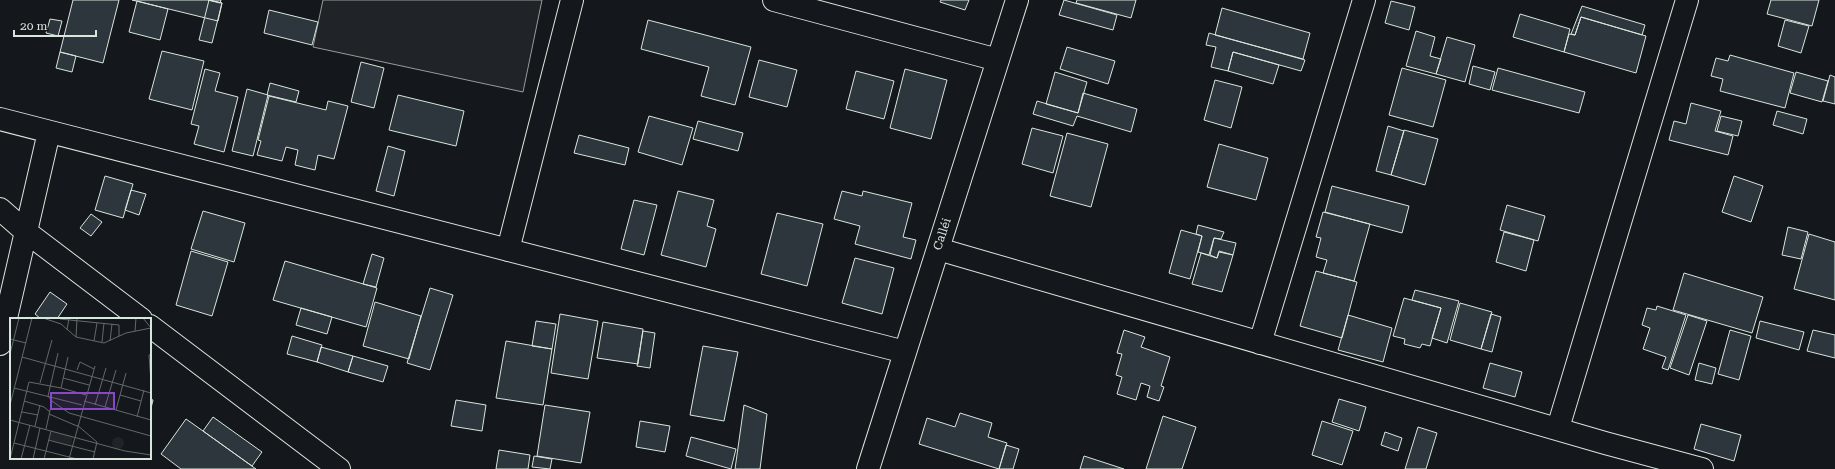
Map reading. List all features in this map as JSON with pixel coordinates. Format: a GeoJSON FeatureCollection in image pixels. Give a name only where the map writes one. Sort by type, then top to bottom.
{"type":"FeatureCollection","features":[{"type":"Feature","properties":{"kind":"street"},"geometry":{"type":"LineString","coordinates":[[508,250],[572,0]]}},
{"type":"Feature","properties":{"kind":"street"},"geometry":{"type":"LineString","coordinates":[[774,0],[998,60]]}},
{"type":"Feature","properties":{"kind":"street","name":"Calle´i"},"geometry":{"type":"LineString","coordinates":[[868,469],[1017,0]]}},
{"type":"Feature","properties":{"kind":"street"},"geometry":{"type":"LineString","coordinates":[[1260,343],[1364,0]]}},
{"type":"Feature","properties":{"kind":"street"},"geometry":{"type":"LineString","coordinates":[[1558,428],[1687,0]]}},
{"type":"Feature","properties":{"kind":"street"},"geometry":{"type":"LineString","coordinates":[[0,119],[905,352]]}},
{"type":"Feature","properties":{"kind":"street"},"geometry":{"type":"LineString","coordinates":[[0,344],[49,132]]}},
{"type":"Feature","properties":{"kind":"street"},"geometry":{"type":"LineString","coordinates":[[0,208],[25,231],[140,318]]}},
{"type":"Feature","properties":{"kind":"street"},"geometry":{"type":"LineString","coordinates":[[938,249],[1606,443],[1702,469]]}},
{"type":"Feature","properties":{"kind":"street"},"geometry":{"type":"LineString","coordinates":[[151,327],[339,469]]}},
{"type":"Feature","properties":{"kind":"shaded area"},"geometry":{"type":"Polygon","coordinates":[[[323,0],[542,0],[523,92],[313,47],[323,0]]]}},
{"type":"Feature","properties":{"kind":"building"},"geometry":{"type":"Polygon","coordinates":[[[73,0],[119,0],[103,63],[60,52],[73,0]]]}},
{"type":"Feature","properties":{"kind":"building"},"geometry":{"type":"Polygon","coordinates":[[[132,0],[208,0],[222,3],[218,21],[132,0]]]}},
{"type":"Feature","properties":{"kind":"building"},"geometry":{"type":"Polygon","coordinates":[[[208,0],[221,0],[220,3],[208,0]]]}},
{"type":"Feature","properties":{"kind":"building"},"geometry":{"type":"Polygon","coordinates":[[[209,0],[222,3],[212,43],[199,40],[209,0]]]}},
{"type":"Feature","properties":{"kind":"building"},"geometry":{"type":"Polygon","coordinates":[[[941,0],[969,0],[965,10],[940,2],[941,0]]]}},
{"type":"Feature","properties":{"kind":"building"},"geometry":{"type":"Polygon","coordinates":[[[1064,0],[1117,15],[1113,30],[1059,15],[1064,0]]]}},
{"type":"Feature","properties":{"kind":"building"},"geometry":{"type":"Polygon","coordinates":[[[1077,0],[1136,0],[1131,18],[1076,3],[1077,0]]]}},
{"type":"Feature","properties":{"kind":"building"},"geometry":{"type":"Polygon","coordinates":[[[1771,0],[1819,0],[1812,26],[1767,14],[1771,0]]]}},
{"type":"Feature","properties":{"kind":"building"},"geometry":{"type":"Polygon","coordinates":[[[137,1],[168,9],[160,40],[129,32],[137,1]]]}},
{"type":"Feature","properties":{"kind":"building"},"geometry":{"type":"Polygon","coordinates":[[[1391,1],[1415,7],[1409,30],[1385,23],[1391,1]]]}},
{"type":"Feature","properties":{"kind":"building"},"geometry":{"type":"Polygon","coordinates":[[[1582,6],[1645,25],[1642,35],[1581,17],[1575,35],[1571,34],[1582,6]]]}},
{"type":"Feature","properties":{"kind":"building"},"geometry":{"type":"Polygon","coordinates":[[[1222,8],[1310,33],[1303,59],[1215,35],[1222,8]]]}},
{"type":"Feature","properties":{"kind":"building"},"geometry":{"type":"Polygon","coordinates":[[[269,10],[318,22],[312,45],[264,33],[269,10]]]}},
{"type":"Feature","properties":{"kind":"building"},"geometry":{"type":"Polygon","coordinates":[[[1520,14],[1570,29],[1564,52],[1513,37],[1520,14]]]}},
{"type":"Feature","properties":{"kind":"building"},"geometry":{"type":"Polygon","coordinates":[[[1581,17],[1646,36],[1636,73],[1564,52],[1569,34],[1575,35],[1581,17]]]}},
{"type":"Feature","properties":{"kind":"building"},"geometry":{"type":"Polygon","coordinates":[[[50,19],[62,21],[58,36],[46,33],[50,19]]]}},
{"type":"Feature","properties":{"kind":"building"},"geometry":{"type":"Polygon","coordinates":[[[648,20],[751,47],[735,105],[701,96],[709,67],[641,49],[648,20]]]}},
{"type":"Feature","properties":{"kind":"building"},"geometry":{"type":"Polygon","coordinates":[[[1785,20],[1809,26],[1801,53],[1778,46],[1785,20]]]}},
{"type":"Feature","properties":{"kind":"building"},"geometry":{"type":"Polygon","coordinates":[[[1416,31],[1435,37],[1430,56],[1441,59],[1436,74],[1406,66],[1416,31]]]}},
{"type":"Feature","properties":{"kind":"building"},"geometry":{"type":"Polygon","coordinates":[[[1209,33],[1305,60],[1301,71],[1233,52],[1228,71],[1211,67],[1216,47],[1206,45],[1209,33]]]}},
{"type":"Feature","properties":{"kind":"building"},"geometry":{"type":"Polygon","coordinates":[[[1447,37],[1475,45],[1465,82],[1436,74],[1447,37]]]}},
{"type":"Feature","properties":{"kind":"building"},"geometry":{"type":"Polygon","coordinates":[[[1067,47],[1115,61],[1108,84],[1060,69],[1067,47]]]}},
{"type":"Feature","properties":{"kind":"building"},"geometry":{"type":"Polygon","coordinates":[[[162,51],[204,61],[192,110],[149,99],[162,51]]]}},
{"type":"Feature","properties":{"kind":"building"},"geometry":{"type":"Polygon","coordinates":[[[60,52],[76,56],[72,72],[56,68],[60,52]]]}},
{"type":"Feature","properties":{"kind":"building"},"geometry":{"type":"Polygon","coordinates":[[[1233,52],[1279,65],[1273,84],[1228,71],[1233,52]]]}},
{"type":"Feature","properties":{"kind":"building"},"geometry":{"type":"Polygon","coordinates":[[[1730,55],[1794,73],[1785,108],[1720,91],[1723,79],[1711,76],[1716,58],[1728,61],[1730,55]]]}},
{"type":"Feature","properties":{"kind":"building"},"geometry":{"type":"Polygon","coordinates":[[[759,60],[797,70],[787,107],[749,97],[759,60]]]}},
{"type":"Feature","properties":{"kind":"building"},"geometry":{"type":"Polygon","coordinates":[[[361,62],[384,68],[374,108],[351,102],[361,62]]]}},
{"type":"Feature","properties":{"kind":"building"},"geometry":{"type":"Polygon","coordinates":[[[1473,66],[1495,72],[1490,90],[1469,84],[1473,66]]]}},
{"type":"Feature","properties":{"kind":"building"},"geometry":{"type":"Polygon","coordinates":[[[1402,68],[1446,80],[1433,127],[1389,115],[1402,68]]]}},
{"type":"Feature","properties":{"kind":"building"},"geometry":{"type":"Polygon","coordinates":[[[1498,68],[1585,92],[1579,113],[1492,90],[1498,68]]]}},
{"type":"Feature","properties":{"kind":"building"},"geometry":{"type":"Polygon","coordinates":[[[205,69],[220,73],[215,91],[238,97],[224,152],[194,144],[199,126],[191,124],[205,69]]]}},
{"type":"Feature","properties":{"kind":"building"},"geometry":{"type":"Polygon","coordinates":[[[905,69],[947,80],[931,139],[890,128],[905,69]]]}},
{"type":"Feature","properties":{"kind":"building"},"geometry":{"type":"Polygon","coordinates":[[[856,71],[894,81],[884,119],[846,109],[856,71]]]}},
{"type":"Feature","properties":{"kind":"building"},"geometry":{"type":"Polygon","coordinates":[[[1055,72],[1087,82],[1078,113],[1046,104],[1055,72]]]}},
{"type":"Feature","properties":{"kind":"building"},"geometry":{"type":"Polygon","coordinates":[[[1796,72],[1828,81],[1822,102],[1790,93],[1796,72]]]}},
{"type":"Feature","properties":{"kind":"building"},"geometry":{"type":"Polygon","coordinates":[[[1830,75],[1835,77],[1835,104],[1823,101],[1830,75]]]}},
{"type":"Feature","properties":{"kind":"building"},"geometry":{"type":"Polygon","coordinates":[[[1215,80],[1242,87],[1231,128],[1204,120],[1215,80]]]}},
{"type":"Feature","properties":{"kind":"building"},"geometry":{"type":"Polygon","coordinates":[[[270,83],[299,91],[296,102],[267,95],[270,83]]]}},
{"type":"Feature","properties":{"kind":"building"},"geometry":{"type":"Polygon","coordinates":[[[247,89],[268,95],[253,156],[232,151],[247,89]]]}},
{"type":"Feature","properties":{"kind":"building"},"geometry":{"type":"Polygon","coordinates":[[[1083,93],[1137,109],[1131,132],[1077,116],[1073,126],[1033,114],[1037,101],[1078,113],[1083,93]]]}},
{"type":"Feature","properties":{"kind":"building"},"geometry":{"type":"Polygon","coordinates":[[[398,95],[464,111],[456,146],[389,130],[398,95]]]}},
{"type":"Feature","properties":{"kind":"building"},"geometry":{"type":"Polygon","coordinates":[[[269,96],[326,110],[328,101],[348,106],[334,159],[318,155],[315,170],[295,165],[298,150],[286,147],[282,161],[257,155],[261,141],[258,140],[269,96]]]}},
{"type":"Feature","properties":{"kind":"building"},"geometry":{"type":"Polygon","coordinates":[[[1691,103],[1721,111],[1715,131],[1733,136],[1728,155],[1669,140],[1674,121],[1686,124],[1691,103]]]}},
{"type":"Feature","properties":{"kind":"building"},"geometry":{"type":"Polygon","coordinates":[[[1777,111],[1807,119],[1803,134],[1773,125],[1777,111]]]}},
{"type":"Feature","properties":{"kind":"building"},"geometry":{"type":"Polygon","coordinates":[[[649,116],[693,128],[682,165],[638,152],[649,116]]]}},
{"type":"Feature","properties":{"kind":"building"},"geometry":{"type":"Polygon","coordinates":[[[1721,116],[1742,121],[1738,136],[1717,131],[1721,116]]]}},
{"type":"Feature","properties":{"kind":"building"},"geometry":{"type":"Polygon","coordinates":[[[698,121],[743,133],[738,151],[693,139],[698,121]]]}},
{"type":"Feature","properties":{"kind":"building"},"geometry":{"type":"Polygon","coordinates":[[[1388,126],[1404,131],[1391,175],[1376,171],[1388,126]]]}},
{"type":"Feature","properties":{"kind":"building"},"geometry":{"type":"Polygon","coordinates":[[[1032,128],[1063,136],[1053,173],[1022,164],[1032,128]]]}},
{"type":"Feature","properties":{"kind":"building"},"geometry":{"type":"Polygon","coordinates":[[[1404,130],[1438,139],[1425,185],[1391,175],[1404,130]]]}},
{"type":"Feature","properties":{"kind":"building"},"geometry":{"type":"Polygon","coordinates":[[[1067,133],[1108,144],[1091,207],[1050,196],[1067,133]]]}},
{"type":"Feature","properties":{"kind":"building"},"geometry":{"type":"Polygon","coordinates":[[[579,135],[629,148],[625,165],[574,153],[579,135]]]}},
{"type":"Feature","properties":{"kind":"building"},"geometry":{"type":"Polygon","coordinates":[[[1219,144],[1268,158],[1256,200],[1207,187],[1219,144]]]}},
{"type":"Feature","properties":{"kind":"building"},"geometry":{"type":"Polygon","coordinates":[[[388,146],[405,151],[394,196],[376,191],[388,146]]]}},
{"type":"Feature","properties":{"kind":"building"},"geometry":{"type":"Polygon","coordinates":[[[105,176],[133,184],[123,218],[95,210],[105,176]]]}},
{"type":"Feature","properties":{"kind":"building"},"geometry":{"type":"Polygon","coordinates":[[[1734,176],[1763,186],[1751,222],[1722,212],[1734,176]]]}},
{"type":"Feature","properties":{"kind":"building"},"geometry":{"type":"Polygon","coordinates":[[[1332,186],[1409,206],[1402,233],[1325,212],[1332,186]]]}},
{"type":"Feature","properties":{"kind":"building"},"geometry":{"type":"Polygon","coordinates":[[[131,190],[146,194],[139,215],[125,210],[131,190]]]}},
{"type":"Feature","properties":{"kind":"building"},"geometry":{"type":"Polygon","coordinates":[[[678,191],[714,200],[707,226],[716,229],[706,267],[661,255],[678,191]]]}},
{"type":"Feature","properties":{"kind":"building"},"geometry":{"type":"Polygon","coordinates":[[[842,191],[862,196],[863,191],[912,203],[903,237],[916,240],[911,259],[855,244],[860,226],[834,219],[842,191]]]}},
{"type":"Feature","properties":{"kind":"building"},"geometry":{"type":"Polygon","coordinates":[[[634,200],[657,205],[644,255],[621,249],[634,200]]]}},
{"type":"Feature","properties":{"kind":"building"},"geometry":{"type":"Polygon","coordinates":[[[1507,205],[1545,216],[1538,241],[1500,230],[1507,205]]]}},
{"type":"Feature","properties":{"kind":"building"},"geometry":{"type":"Polygon","coordinates":[[[203,211],[245,223],[234,262],[191,249],[203,211]]]}},
{"type":"Feature","properties":{"kind":"building"},"geometry":{"type":"Polygon","coordinates":[[[1323,212],[1370,224],[1354,281],[1323,273],[1327,260],[1316,257],[1321,238],[1316,237],[1323,212]]]}},
{"type":"Feature","properties":{"kind":"building"},"geometry":{"type":"Polygon","coordinates":[[[777,213],[823,224],[807,286],[761,274],[777,213]]]}},
{"type":"Feature","properties":{"kind":"building"},"geometry":{"type":"Polygon","coordinates":[[[91,214],[102,222],[91,236],[80,228],[91,214]]]}},
{"type":"Feature","properties":{"kind":"building"},"geometry":{"type":"Polygon","coordinates":[[[1198,225],[1224,232],[1221,239],[1214,238],[1209,255],[1198,252],[1202,236],[1196,234],[1198,225]]]}},
{"type":"Feature","properties":{"kind":"building"},"geometry":{"type":"Polygon","coordinates":[[[1788,227],[1808,232],[1801,259],[1782,255],[1788,227]]]}},
{"type":"Feature","properties":{"kind":"building"},"geometry":{"type":"Polygon","coordinates":[[[1181,230],[1202,236],[1190,279],[1169,273],[1181,230]]]}},
{"type":"Feature","properties":{"kind":"building"},"geometry":{"type":"Polygon","coordinates":[[[1504,232],[1534,240],[1526,271],[1496,262],[1504,232]]]}},
{"type":"Feature","properties":{"kind":"building"},"geometry":{"type":"Polygon","coordinates":[[[1809,234],[1835,242],[1835,300],[1794,289],[1809,234]]]}},
{"type":"Feature","properties":{"kind":"building"},"geometry":{"type":"Polygon","coordinates":[[[1214,238],[1236,243],[1233,255],[1219,251],[1217,258],[1210,255],[1214,238]]]}},
{"type":"Feature","properties":{"kind":"building"},"geometry":{"type":"Polygon","coordinates":[[[191,251],[228,262],[212,316],[176,305],[191,251]]]}},
{"type":"Feature","properties":{"kind":"building"},"geometry":{"type":"Polygon","coordinates":[[[1219,252],[1233,255],[1222,292],[1192,284],[1201,253],[1217,258],[1219,252]]]}},
{"type":"Feature","properties":{"kind":"building"},"geometry":{"type":"Polygon","coordinates":[[[372,254],[384,258],[376,287],[363,284],[372,254]]]}},
{"type":"Feature","properties":{"kind":"building"},"geometry":{"type":"Polygon","coordinates":[[[855,258],[894,268],[882,314],[842,303],[855,258]]]}},
{"type":"Feature","properties":{"kind":"building"},"geometry":{"type":"Polygon","coordinates":[[[285,261],[377,288],[366,327],[273,300],[285,261]]]}},
{"type":"Feature","properties":{"kind":"building"},"geometry":{"type":"Polygon","coordinates":[[[1316,271],[1357,282],[1342,338],[1300,326],[1316,271]]]}},
{"type":"Feature","properties":{"kind":"building"},"geometry":{"type":"Polygon","coordinates":[[[1684,273],[1763,297],[1752,333],[1673,310],[1684,273]]]}},
{"type":"Feature","properties":{"kind":"building"},"geometry":{"type":"Polygon","coordinates":[[[430,288],[453,295],[430,370],[407,363],[430,288]]]}},
{"type":"Feature","properties":{"kind":"building"},"geometry":{"type":"Polygon","coordinates":[[[1415,290],[1459,301],[1447,343],[1432,338],[1441,308],[1412,300],[1415,290]]]}},
{"type":"Feature","properties":{"kind":"building"},"geometry":{"type":"Polygon","coordinates":[[[50,292],[67,304],[58,318],[40,318],[35,314],[50,292]]]}},
{"type":"Feature","properties":{"kind":"building"},"geometry":{"type":"Polygon","coordinates":[[[1404,298],[1441,308],[1430,346],[1422,344],[1420,348],[1404,344],[1405,339],[1393,336],[1404,298]]]}},
{"type":"Feature","properties":{"kind":"building"},"geometry":{"type":"Polygon","coordinates":[[[375,302],[421,316],[409,359],[363,346],[375,302]]]}},
{"type":"Feature","properties":{"kind":"building"},"geometry":{"type":"Polygon","coordinates":[[[1460,303],[1492,312],[1481,349],[1450,340],[1460,303]]]}},
{"type":"Feature","properties":{"kind":"building"},"geometry":{"type":"Polygon","coordinates":[[[1657,306],[1686,315],[1668,370],[1662,368],[1666,357],[1643,349],[1650,328],[1642,325],[1647,308],[1656,310],[1657,306]]]}},
{"type":"Feature","properties":{"kind":"building"},"geometry":{"type":"Polygon","coordinates":[[[301,308],[332,317],[327,334],[296,325],[301,308]]]}},
{"type":"Feature","properties":{"kind":"building"},"geometry":{"type":"Polygon","coordinates":[[[560,314],[598,321],[588,379],[551,373],[560,314]]]}},
{"type":"Feature","properties":{"kind":"building"},"geometry":{"type":"Polygon","coordinates":[[[1491,314],[1501,317],[1492,352],[1481,349],[1491,314]]]}},
{"type":"Feature","properties":{"kind":"building"},"geometry":{"type":"Polygon","coordinates":[[[1348,315],[1392,328],[1383,362],[1338,350],[1348,315]]]}},
{"type":"Feature","properties":{"kind":"building"},"geometry":{"type":"Polygon","coordinates":[[[1688,315],[1707,321],[1689,375],[1670,368],[1688,315]]]}},
{"type":"Feature","properties":{"kind":"building"},"geometry":{"type":"Polygon","coordinates":[[[536,321],[556,324],[552,349],[532,346],[536,321]]]}},
{"type":"Feature","properties":{"kind":"building"},"geometry":{"type":"Polygon","coordinates":[[[1760,321],[1804,332],[1799,350],[1756,338],[1760,321]]]}},
{"type":"Feature","properties":{"kind":"building"},"geometry":{"type":"Polygon","coordinates":[[[603,322],[643,329],[638,364],[597,358],[603,322]]]}},
{"type":"Feature","properties":{"kind":"building"},"geometry":{"type":"Polygon","coordinates":[[[1124,330],[1145,337],[1141,347],[1170,357],[1161,386],[1164,387],[1159,401],[1147,397],[1150,386],[1141,383],[1136,400],[1117,394],[1122,377],[1116,375],[1122,354],[1117,353],[1124,330]]]}},
{"type":"Feature","properties":{"kind":"building"},"geometry":{"type":"Polygon","coordinates":[[[1730,330],[1751,336],[1739,380],[1718,374],[1730,330]]]}},
{"type":"Feature","properties":{"kind":"building"},"geometry":{"type":"Polygon","coordinates":[[[1813,330],[1835,335],[1835,358],[1807,351],[1813,330]]]}},
{"type":"Feature","properties":{"kind":"building"},"geometry":{"type":"Polygon","coordinates":[[[643,331],[655,333],[650,368],[637,366],[643,331]]]}},
{"type":"Feature","properties":{"kind":"building"},"geometry":{"type":"Polygon","coordinates":[[[292,336],[322,345],[317,362],[287,354],[292,336]]]}},
{"type":"Feature","properties":{"kind":"building"},"geometry":{"type":"Polygon","coordinates":[[[506,341],[552,349],[543,405],[496,398],[506,341]]]}},
{"type":"Feature","properties":{"kind":"building"},"geometry":{"type":"Polygon","coordinates":[[[703,346],[738,352],[724,421],[690,415],[703,346]]]}},
{"type":"Feature","properties":{"kind":"building"},"geometry":{"type":"Polygon","coordinates":[[[321,347],[353,356],[348,372],[317,362],[321,347]]]}},
{"type":"Feature","properties":{"kind":"building"},"geometry":{"type":"Polygon","coordinates":[[[353,356],[388,366],[383,382],[348,372],[353,356]]]}},
{"type":"Feature","properties":{"kind":"building"},"geometry":{"type":"Polygon","coordinates":[[[1490,363],[1522,372],[1515,397],[1483,388],[1490,363]]]}},
{"type":"Feature","properties":{"kind":"building"},"geometry":{"type":"Polygon","coordinates":[[[1699,363],[1716,368],[1712,384],[1695,380],[1699,363]]]}},
{"type":"Feature","properties":{"kind":"building"},"geometry":{"type":"Polygon","coordinates":[[[1339,399],[1366,407],[1359,431],[1332,422],[1339,399]]]}},
{"type":"Feature","properties":{"kind":"building"},"geometry":{"type":"Polygon","coordinates":[[[456,400],[486,405],[482,431],[451,426],[456,400]]]}},
{"type":"Feature","properties":{"kind":"building"},"geometry":{"type":"Polygon","coordinates":[[[545,405],[590,412],[581,463],[537,456],[545,405]]]}},
{"type":"Feature","properties":{"kind":"building"},"geometry":{"type":"Polygon","coordinates":[[[744,405],[767,414],[760,469],[735,469],[744,405]]]}},
{"type":"Feature","properties":{"kind":"building"},"geometry":{"type":"Polygon","coordinates":[[[960,413],[992,423],[988,437],[1007,443],[999,469],[919,444],[927,418],[955,427],[960,413]]]}},
{"type":"Feature","properties":{"kind":"building"},"geometry":{"type":"Polygon","coordinates":[[[1163,416],[1196,427],[1182,469],[1146,469],[1163,416]]]}},
{"type":"Feature","properties":{"kind":"building"},"geometry":{"type":"Polygon","coordinates":[[[213,417],[262,452],[252,466],[203,431],[213,417]]]}},
{"type":"Feature","properties":{"kind":"building"},"geometry":{"type":"Polygon","coordinates":[[[186,419],[256,469],[181,469],[161,454],[186,419]]]}},
{"type":"Feature","properties":{"kind":"building"},"geometry":{"type":"Polygon","coordinates":[[[640,421],[670,426],[665,452],[636,447],[640,421]]]}},
{"type":"Feature","properties":{"kind":"building"},"geometry":{"type":"Polygon","coordinates":[[[1322,421],[1353,431],[1342,465],[1312,455],[1322,421]]]}},
{"type":"Feature","properties":{"kind":"building"},"geometry":{"type":"Polygon","coordinates":[[[1701,424],[1741,435],[1734,461],[1694,449],[1701,424]]]}},
{"type":"Feature","properties":{"kind":"building"},"geometry":{"type":"Polygon","coordinates":[[[1418,427],[1437,433],[1426,469],[1405,469],[1418,427]]]}},
{"type":"Feature","properties":{"kind":"building"},"geometry":{"type":"Polygon","coordinates":[[[1385,432],[1402,438],[1398,451],[1381,445],[1385,432]]]}},
{"type":"Feature","properties":{"kind":"building"},"geometry":{"type":"Polygon","coordinates":[[[691,437],[736,449],[731,469],[686,456],[691,437]]]}},
{"type":"Feature","properties":{"kind":"building"},"geometry":{"type":"Polygon","coordinates":[[[1006,445],[1019,449],[1013,469],[999,469],[1006,445]]]}},
{"type":"Feature","properties":{"kind":"building"},"geometry":{"type":"Polygon","coordinates":[[[499,450],[530,455],[528,469],[496,469],[499,450]]]}},
{"type":"Feature","properties":{"kind":"building"},"geometry":{"type":"Polygon","coordinates":[[[534,456],[552,459],[550,469],[532,467],[534,456]]]}},
{"type":"Feature","properties":{"kind":"building"},"geometry":{"type":"Polygon","coordinates":[[[1084,456],[1124,469],[1080,469],[1084,456]]]}}]}
